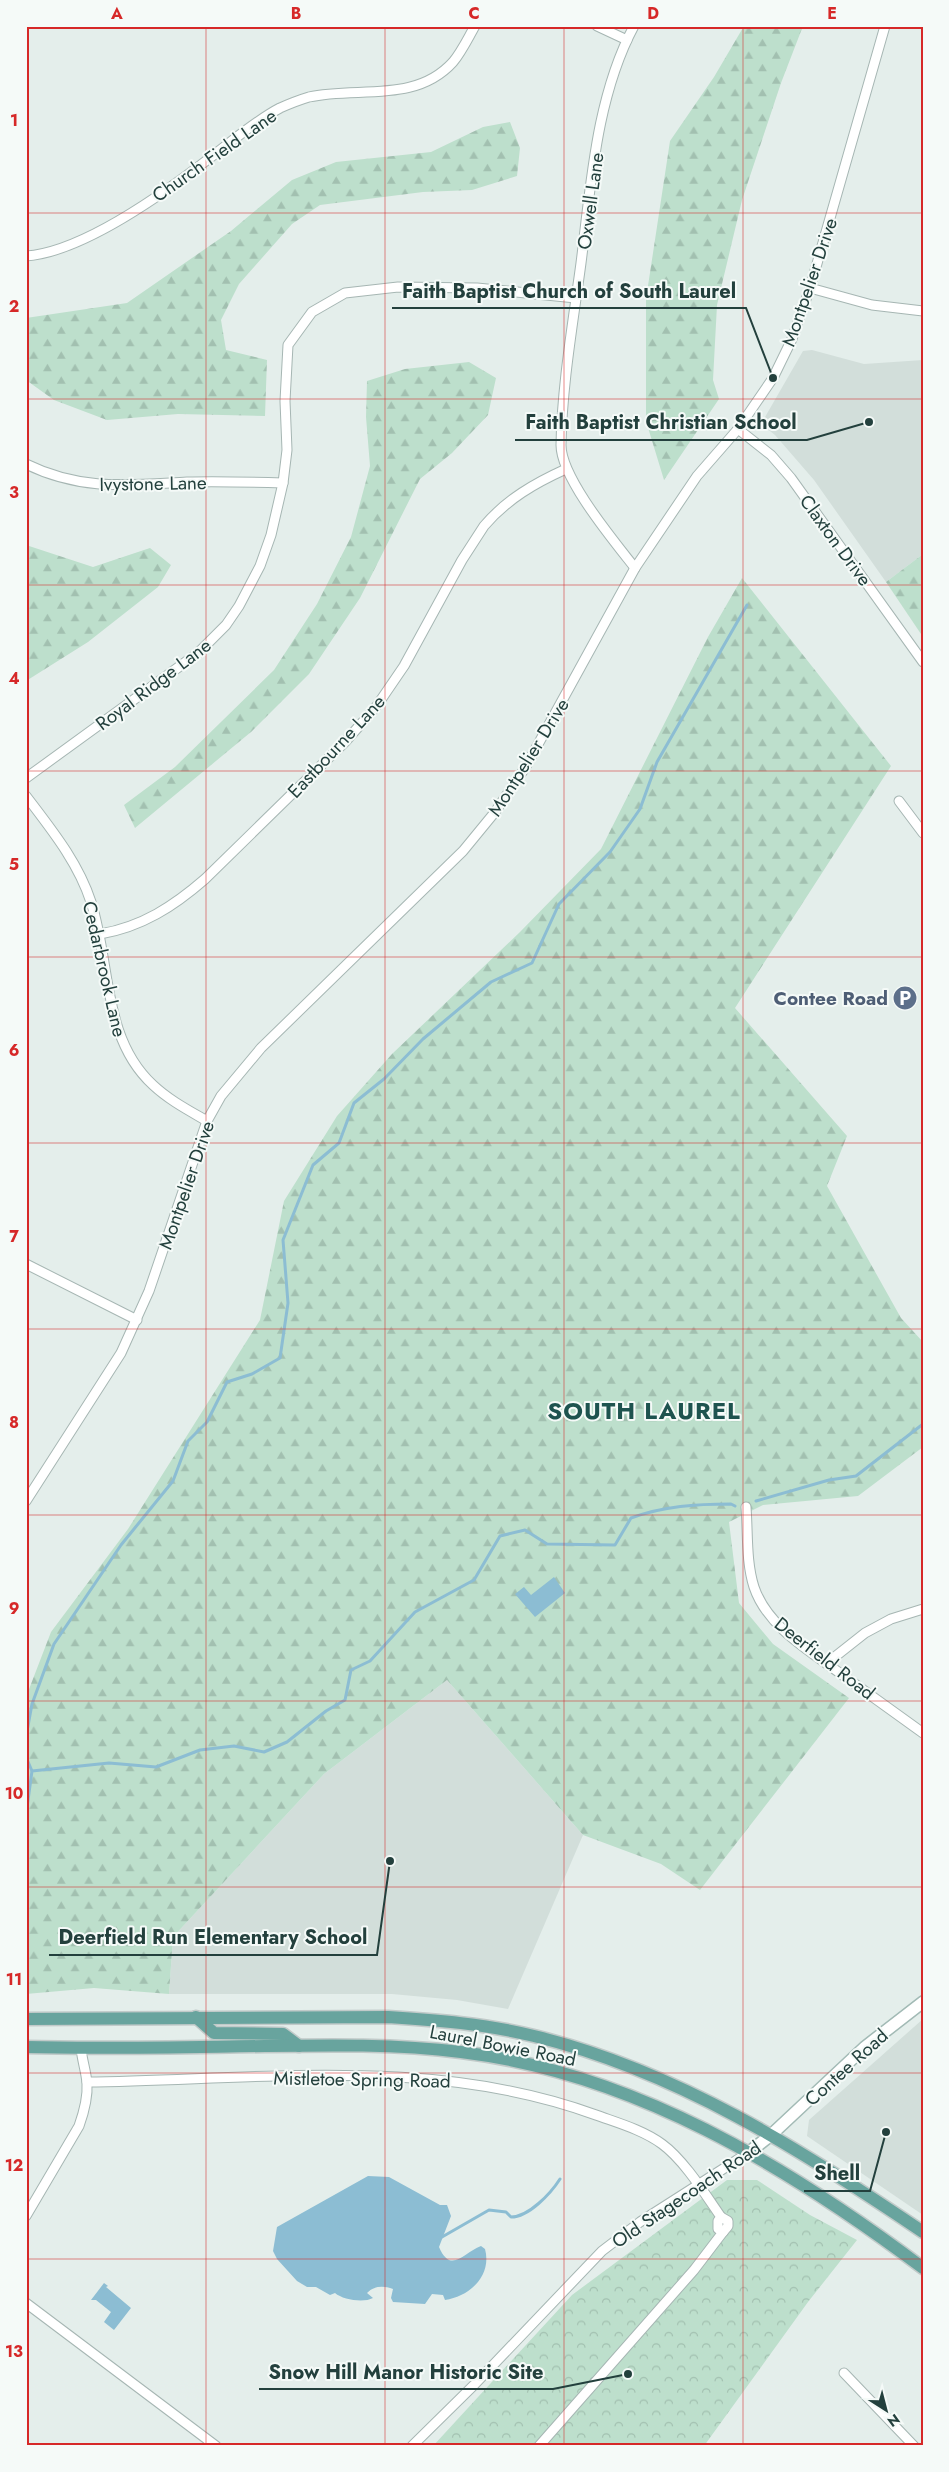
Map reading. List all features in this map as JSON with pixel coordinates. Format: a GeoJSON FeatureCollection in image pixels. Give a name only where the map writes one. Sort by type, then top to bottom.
{"type":"FeatureCollection","features":[{"type":"Feature","properties":{"kind":"main road"},"geometry":{"type":"LineString","coordinates":[[196,2017],[214,2034],[283,2034],[299,2046]]}},
{"type":"Feature","properties":{"kind":"main road","name":"Laurel Bowie Road"},"geometry":{"type":"LineString","coordinates":[[26,2018],[388,2017],[433,2020],[532,2035],[596,2054],[639,2070],[714,2103],[772,2135],[867,2194],[923,2232]]}},
{"type":"Feature","properties":{"kind":"main road","name":"Laurel Bowie Road"},"geometry":{"type":"LineString","coordinates":[[26,2046],[81,2048],[299,2046],[424,2048],[464,2052],[542,2067],[578,2077],[645,2102],[698,2126],[748,2153],[850,2215],[923,2268]]}},
{"type":"Feature","properties":{"kind":"street","name":"Church Field Lane"},"geometry":{"type":"LineString","coordinates":[[26,256],[54,250],[74,243],[112,224],[150,201],[254,125],[290,104],[308,97],[338,93],[392,92],[423,82],[451,63],[475,26]]}},
{"type":"Feature","properties":{"kind":"street"},"geometry":{"type":"LineString","coordinates":[[597,26],[627,40]]}},
{"type":"Feature","properties":{"kind":"street","name":"Oxwell Lane"},"geometry":{"type":"LineString","coordinates":[[634,26],[627,40],[603,115],[576,298],[561,434],[562,456],[566,469],[608,533],[635,568]]}},
{"type":"Feature","properties":{"kind":"street","name":"Montpelier Drive"},"geometry":{"type":"LineString","coordinates":[[26,1501],[108,1375],[136,1320],[155,1274],[207,1121],[222,1096],[261,1048],[403,907],[463,851],[495,812],[525,768],[635,568],[697,476],[738,429],[773,378],[792,339],[810,288],[885,26]]}},
{"type":"Feature","properties":{"kind":"street","name":"Royal Ridge Lane"},"geometry":{"type":"LineString","coordinates":[[26,778],[198,653],[226,625],[240,606],[260,566],[271,535],[282,482],[287,450],[285,401],[288,345],[312,312],[346,293],[398,287],[477,288],[576,298]]}},
{"type":"Feature","properties":{"kind":"street"},"geometry":{"type":"LineString","coordinates":[[810,288],[872,305],[923,311]]}},
{"type":"Feature","properties":{"kind":"street","name":"Claxton Drive"},"geometry":{"type":"LineString","coordinates":[[738,429],[771,455],[791,478],[923,662]]}},
{"type":"Feature","properties":{"kind":"street","name":"Ivystone Lane"},"geometry":{"type":"LineString","coordinates":[[26,464],[58,477],[109,486],[187,482],[282,482]]}},
{"type":"Feature","properties":{"kind":"street","name":"Eastbourne Lane"},"geometry":{"type":"LineString","coordinates":[[100,934],[136,925],[180,900],[205,879],[331,756],[360,726],[393,684],[484,526],[502,507],[522,492],[566,469]]}},
{"type":"Feature","properties":{"kind":"street","name":"Cedarbrook Lane"},"geometry":{"type":"LineString","coordinates":[[26,796],[61,844],[80,876],[100,934],[116,1024],[130,1058],[154,1087],[171,1100],[207,1121]]}},
{"type":"Feature","properties":{"kind":"street"},"geometry":{"type":"LineString","coordinates":[[899,801],[923,833]]}},
{"type":"Feature","properties":{"kind":"street"},"geometry":{"type":"LineString","coordinates":[[26,1264],[136,1320]]}},
{"type":"Feature","properties":{"kind":"street","name":"Deerfield Road"},"geometry":{"type":"LineString","coordinates":[[746,1507],[750,1569],[759,1597],[783,1630],[923,1733]]}},
{"type":"Feature","properties":{"kind":"street"},"geometry":{"type":"LineString","coordinates":[[827,1663],[865,1633],[891,1619],[923,1608]]}},
{"type":"Feature","properties":{"kind":"street","name":"Contee Road"},"geometry":{"type":"LineString","coordinates":[[772,2135],[865,2047],[923,2002]]}},
{"type":"Feature","properties":{"kind":"street"},"geometry":{"type":"LineString","coordinates":[[26,2216],[79,2126],[83,2114],[86,2082],[81,2048]]}},
{"type":"Feature","properties":{"kind":"street","name":"Mistletoe Spring Road"},"geometry":{"type":"LineString","coordinates":[[86,2082],[366,2076],[435,2079],[478,2084],[567,2105],[652,2138],[672,2153],[721,2217],[718,2221],[718,2229],[723,2232],[694,2270],[539,2446]]}},
{"type":"Feature","properties":{"kind":"street","name":"Old Stagecoach Road"},"geometry":{"type":"LineString","coordinates":[[412,2446],[481,2379],[602,2251],[640,2222],[748,2153],[772,2135]]}},
{"type":"Feature","properties":{"kind":"street"},"geometry":{"type":"LineString","coordinates":[[26,2303],[216,2446]]}},
{"type":"Feature","properties":{"kind":"street"},"geometry":{"type":"LineString","coordinates":[[844,2373],[914,2446]]}},
{"type":"Feature","properties":{"kind":"shaded area"},"geometry":{"type":"Polygon","coordinates":[[[812,350],[864,364],[923,360],[923,554],[886,582],[814,480],[775,435],[761,424],[803,351],[812,350]]]}},
{"type":"Feature","properties":{"kind":"shaded area"},"geometry":{"type":"Polygon","coordinates":[[[447,1680],[583,1835],[508,2009],[457,2000],[392,1994],[169,1994],[173,1937],[324,1774],[447,1680]]]}},
{"type":"Feature","properties":{"kind":"shaded area"},"geometry":{"type":"Polygon","coordinates":[[[923,2019],[923,2215],[807,2136],[809,2120],[923,2019]]]}},
{"type":"Feature","properties":{"kind":"green space"},"geometry":{"type":"Polygon","coordinates":[[[744,26],[803,26],[781,83],[742,200],[717,305],[713,380],[719,399],[664,480],[646,421],[646,299],[670,141],[714,77],[744,26]]]}},
{"type":"Feature","properties":{"kind":"green space"},"geometry":{"type":"Polygon","coordinates":[[[510,122],[520,148],[517,176],[472,190],[423,192],[320,205],[292,224],[239,284],[221,320],[226,350],[267,360],[265,416],[178,414],[107,420],[54,400],[26,380],[26,318],[127,303],[231,231],[292,180],[336,162],[431,152],[483,127],[510,122]]]}},
{"type":"Feature","properties":{"kind":"green space"},"geometry":{"type":"Polygon","coordinates":[[[469,362],[496,378],[488,415],[452,453],[420,479],[360,598],[309,674],[251,732],[135,828],[124,805],[175,767],[274,670],[317,604],[351,537],[370,466],[366,417],[367,381],[405,369],[469,362]]]}},
{"type":"Feature","properties":{"kind":"green space"},"geometry":{"type":"Polygon","coordinates":[[[26,545],[93,567],[150,548],[171,565],[158,587],[88,642],[26,681],[26,545]]]}},
{"type":"Feature","properties":{"kind":"green space"},"geometry":{"type":"Polygon","coordinates":[[[923,554],[923,637],[886,582],[923,554]]]}},
{"type":"Feature","properties":{"kind":"green space"},"geometry":{"type":"Polygon","coordinates":[[[742,578],[891,766],[735,1008],[847,1136],[827,1186],[901,1318],[923,1342],[923,1447],[858,1496],[763,1505],[729,1522],[739,1603],[773,1644],[849,1698],[700,1890],[661,1864],[583,1835],[447,1680],[324,1774],[173,1937],[169,1994],[94,1988],[26,1994],[26,1697],[51,1632],[128,1529],[260,1320],[284,1201],[337,1116],[392,1054],[520,932],[601,849],[708,637],[742,578]]]}},
{"type":"Feature","properties":{"kind":"green space"},"geometry":{"type":"Polygon","coordinates":[[[727,2180],[757,2180],[810,2215],[857,2240],[808,2302],[704,2446],[433,2446],[572,2295],[727,2180]]]}},
{"type":"Feature","properties":{"kind":"water"},"geometry":{"type":"Polygon","coordinates":[[[554,1577],[565,1593],[535,1617],[515,1594],[524,1587],[531,1595],[554,1577]]]}},
{"type":"Feature","properties":{"kind":"water"},"geometry":{"type":"Polygon","coordinates":[[[368,2176],[389,2177],[440,2205],[447,2205],[451,2216],[439,2247],[448,2260],[458,2259],[481,2246],[485,2249],[485,2267],[482,2276],[471,2289],[454,2298],[445,2300],[443,2295],[432,2294],[425,2304],[393,2302],[391,2298],[393,2289],[386,2287],[373,2289],[367,2293],[373,2298],[369,2300],[359,2300],[348,2299],[335,2293],[330,2295],[316,2287],[307,2287],[297,2281],[277,2259],[273,2251],[277,2227],[368,2176]]]}},
{"type":"Feature","properties":{"kind":"water"},"geometry":{"type":"Polygon","coordinates":[[[104,2283],[108,2286],[106,2287],[131,2308],[114,2330],[104,2322],[111,2312],[96,2300],[91,2300],[104,2283]]]}},
{"type":"Feature","properties":{"kind":"waterway"},"geometry":{"type":"LineString","coordinates":[[26,1737],[32,1704],[54,1644],[121,1545],[173,1481],[188,1441],[207,1422],[227,1382],[252,1374],[280,1358],[288,1303],[283,1240],[313,1165],[339,1143],[354,1103],[384,1079],[423,1039],[491,982],[532,963],[559,904],[610,852],[640,809],[657,762],[747,605]]}},
{"type":"Feature","properties":{"kind":"waterway"},"geometry":{"type":"LineString","coordinates":[[756,1501],[829,1480],[856,1476],[923,1424]]}},
{"type":"Feature","properties":{"kind":"waterway"},"geometry":{"type":"LineString","coordinates":[[26,1815],[32,1771],[109,1763],[156,1767],[200,1750],[234,1746],[264,1752],[287,1742],[326,1711],[345,1700],[351,1670],[370,1661],[415,1612],[474,1580],[500,1536],[525,1530],[547,1544],[615,1545],[631,1518],[643,1514],[693,1505],[731,1504],[735,1506]]}},
{"type":"Feature","properties":{"kind":"waterway"},"geometry":{"type":"LineString","coordinates":[[26,1757],[32,1771]]}},
{"type":"Feature","properties":{"kind":"waterway"},"geometry":{"type":"LineString","coordinates":[[442,2237],[489,2210],[506,2212],[511,2217],[525,2213],[539,2203],[560,2179]]}},
{"type":"Feature","properties":{"kind":"place","name":"Faith Baptist Church of South Laurel"},"geometry":{"type":"Point","coordinates":[773,378]}},
{"type":"Feature","properties":{"kind":"place","name":"Faith Baptist Christian School"},"geometry":{"type":"Point","coordinates":[869,422]}},
{"type":"Feature","properties":{"kind":"place","name":"Contee Road"},"geometry":{"type":"Point","coordinates":[905,998]}},
{"type":"Feature","properties":{"kind":"place","name":"Deerfield Run Elementary School"},"geometry":{"type":"Point","coordinates":[390,1861]}},
{"type":"Feature","properties":{"kind":"place","name":"Shell"},"geometry":{"type":"Point","coordinates":[886,2132]}},
{"type":"Feature","properties":{"kind":"place","name":"Snow Hill Manor Historic Site"},"geometry":{"type":"Point","coordinates":[628,2374]}},
{"type":"Feature","properties":{"kind":"district","name":"SOUTH LAUREL"},"geometry":{"type":"Point","coordinates":[644,1411]}}]}
